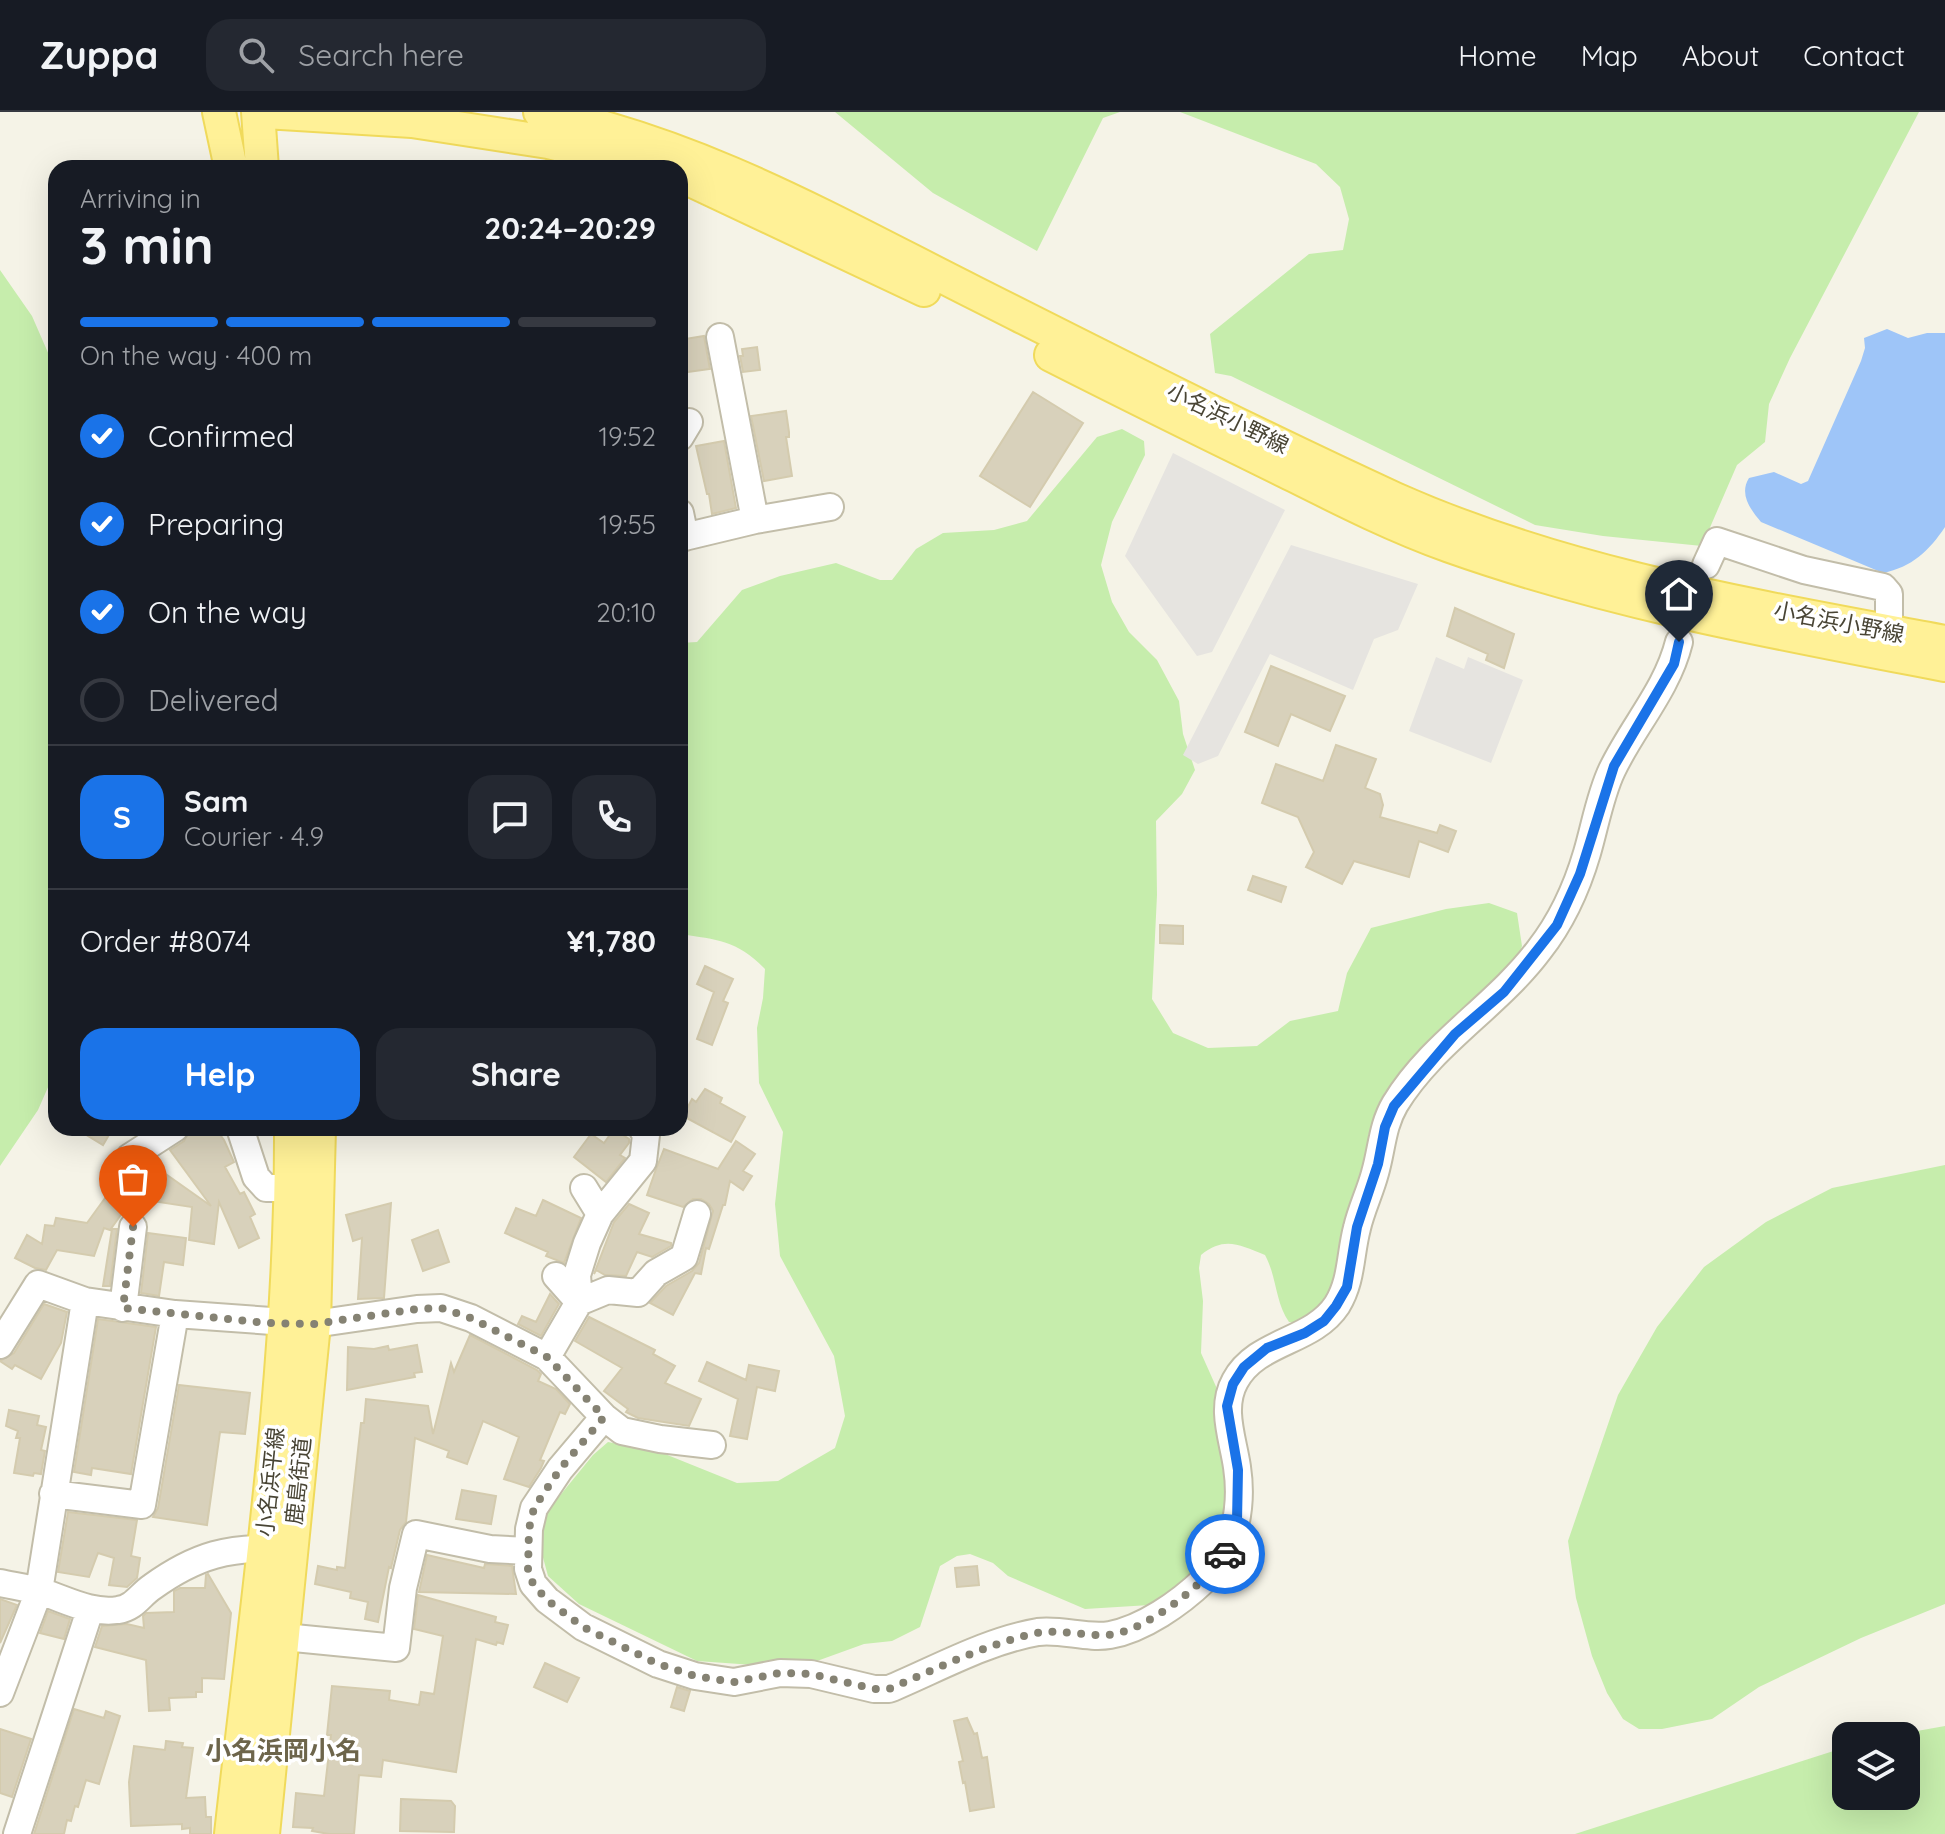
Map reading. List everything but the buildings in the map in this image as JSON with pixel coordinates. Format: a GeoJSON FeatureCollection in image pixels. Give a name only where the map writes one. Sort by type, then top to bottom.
{"type":"FeatureCollection","features":[{"type":"Feature","properties":{"kind":"main road"},"geometry":{"type":"LineString","coordinates":[[219,112],[229,160]]}},
{"type":"Feature","properties":{"kind":"main road"},"geometry":{"type":"LineString","coordinates":[[258,112],[261,160]]}},
{"type":"Feature","properties":{"kind":"main road"},"geometry":{"type":"LineString","coordinates":[[265,112],[412,121],[548,142],[622,160]]}},
{"type":"Feature","properties":{"kind":"main road","name":"小名浜小野線"},"geometry":{"type":"LineString","coordinates":[[540,112],[589,122],[690,155],[793,199],[1184,397],[1396,499],[1458,525],[1636,580],[1945,642]]}},
{"type":"Feature","properties":{"kind":"main road","name":"小名浜小野線"},"geometry":{"type":"LineString","coordinates":[[688,179],[920,288],[1368,512],[1450,546],[1536,576],[1618,598],[1698,617],[1945,665]]}},
{"type":"Feature","properties":{"kind":"main road"},"geometry":{"type":"LineString","coordinates":[[293,1136],[305,1188]]}},
{"type":"Feature","properties":{"kind":"main road","name":"鹿島街道"},"geometry":{"type":"LineString","coordinates":[[263,1834],[284,1637],[277,1549],[300,1324],[305,1188],[317,1136]]}},
{"type":"Feature","properties":{"kind":"main road","name":"小名浜平線"},"geometry":{"type":"LineString","coordinates":[[231,1834],[277,1549]]}},
{"type":"Feature","properties":{"kind":"street"},"geometry":{"type":"LineString","coordinates":[[720,337],[755,520]]}},
{"type":"Feature","properties":{"kind":"street"},"geometry":{"type":"LineString","coordinates":[[688,528],[830,507]]}},
{"type":"Feature","properties":{"kind":"street"},"geometry":{"type":"LineString","coordinates":[[1706,565],[1717,541],[1804,570],[1883,587],[1889,594],[1889,631]]}},
{"type":"Feature","properties":{"kind":"street"},"geometry":{"type":"LineString","coordinates":[[604,1417],[543,1492],[534,1508],[528,1551],[528,1569],[533,1584],[547,1600],[583,1627],[658,1664],[716,1681],[734,1682],[780,1673],[811,1674],[874,1689],[889,1689],[999,1642],[1040,1632],[1069,1631],[1109,1636],[1145,1621],[1200,1584],[1213,1572],[1226,1552],[1237,1521],[1238,1470],[1227,1406],[1233,1384],[1244,1367],[1267,1348],[1305,1333],[1324,1321],[1336,1306],[1347,1287],[1357,1227],[1371,1189],[1385,1127],[1394,1106],[1455,1034],[1504,992],[1557,925],[1583,866],[1614,766],[1674,664],[1679,642]]}},
{"type":"Feature","properties":{"kind":"street"},"geometry":{"type":"LineString","coordinates":[[130,1157],[163,1136]]}},
{"type":"Feature","properties":{"kind":"street"},"geometry":{"type":"LineString","coordinates":[[243,1136],[256,1177],[266,1188],[305,1188]]}},
{"type":"Feature","properties":{"kind":"street"},"geometry":{"type":"LineString","coordinates":[[547,1357],[579,1302],[577,1275],[587,1243],[600,1214],[643,1161],[646,1136]]}},
{"type":"Feature","properties":{"kind":"street"},"geometry":{"type":"LineString","coordinates":[[584,1188],[600,1214]]}},
{"type":"Feature","properties":{"kind":"street"},"geometry":{"type":"LineString","coordinates":[[579,1302],[608,1290],[638,1293],[656,1273],[684,1257],[697,1214]]}},
{"type":"Feature","properties":{"kind":"street"},"geometry":{"type":"LineString","coordinates":[[123,1308],[133,1227]]}},
{"type":"Feature","properties":{"kind":"street"},"geometry":{"type":"LineString","coordinates":[[556,1276],[579,1302]]}},
{"type":"Feature","properties":{"kind":"street"},"geometry":{"type":"LineString","coordinates":[[0,1345],[38,1284],[85,1301],[123,1308],[300,1324],[441,1308],[471,1318],[547,1357],[604,1417],[622,1431],[712,1445]]}},
{"type":"Feature","properties":{"kind":"street"},"geometry":{"type":"LineString","coordinates":[[0,1693],[39,1591],[85,1301]]}},
{"type":"Feature","properties":{"kind":"street"},"geometry":{"type":"LineString","coordinates":[[53,1494],[142,1505],[175,1314]]}},
{"type":"Feature","properties":{"kind":"street"},"geometry":{"type":"LineString","coordinates":[[284,1637],[396,1648],[403,1588],[416,1534],[490,1549],[528,1551]]}},
{"type":"Feature","properties":{"kind":"street"},"geometry":{"type":"LineString","coordinates":[[0,1583],[39,1591],[90,1610],[116,1611],[130,1608],[168,1575],[202,1557],[244,1547],[277,1549]]}},
{"type":"Feature","properties":{"kind":"street"},"geometry":{"type":"LineString","coordinates":[[17,1834],[90,1610]]}},
{"type":"Feature","properties":{"kind":"green space"},"geometry":{"type":"Polygon","coordinates":[[[835,112],[1120,112],[1103,118],[1037,251],[933,193],[835,112]]]}},
{"type":"Feature","properties":{"kind":"green space"},"geometry":{"type":"Polygon","coordinates":[[[1180,112],[1919,112],[1790,358],[1769,404],[1765,442],[1737,465],[1702,546],[1603,536],[1535,525],[1231,376],[1215,373],[1210,334],[1309,254],[1343,250],[1349,219],[1340,187],[1316,164],[1180,112]]]}},
{"type":"Feature","properties":{"kind":"green space"},"geometry":{"type":"Polygon","coordinates":[[[0,270],[32,316],[48,353],[48,1087],[38,1110],[0,1166],[0,270]]]}},
{"type":"Feature","properties":{"kind":"green space"},"geometry":{"type":"Polygon","coordinates":[[[1122,429],[1144,441],[1145,455],[1112,522],[1101,565],[1112,602],[1129,632],[1157,660],[1179,701],[1183,734],[1195,770],[1182,794],[1156,821],[1157,895],[1152,999],[1173,1033],[1208,1048],[1257,1046],[1290,1021],[1338,1011],[1347,973],[1371,928],[1446,909],[1489,903],[1517,913],[1522,946],[1512,975],[1385,1092],[1368,1136],[1369,1166],[1342,1275],[1324,1307],[1303,1324],[1289,1322],[1265,1255],[1225,1244],[1201,1255],[1201,1353],[1218,1391],[1231,1472],[1229,1525],[1213,1565],[1166,1604],[1085,1609],[1008,1576],[993,1563],[970,1554],[957,1556],[940,1566],[920,1627],[892,1641],[864,1644],[817,1661],[769,1666],[697,1661],[579,1604],[548,1576],[541,1550],[544,1515],[593,1455],[608,1442],[660,1452],[737,1483],[778,1481],[835,1448],[845,1416],[834,1356],[780,1256],[775,1204],[783,1132],[759,1083],[757,1028],[765,969],[736,947],[688,935],[688,643],[697,642],[742,590],[780,576],[836,563],[880,580],[892,580],[916,549],[943,533],[994,530],[1027,521],[1097,437],[1122,429]]]}},
{"type":"Feature","properties":{"kind":"green space"},"geometry":{"type":"Polygon","coordinates":[[[1945,1165],[1945,1604],[1861,1638],[1759,1687],[1712,1719],[1662,1729],[1639,1729],[1623,1719],[1607,1693],[1592,1656],[1576,1598],[1568,1541],[1618,1395],[1657,1327],[1704,1267],[1766,1222],[1832,1188],[1945,1165]]]}},
{"type":"Feature","properties":{"kind":"green space"},"geometry":{"type":"Polygon","coordinates":[[[1945,1726],[1945,1834],[1575,1834],[1832,1751],[1832,1810],[1920,1810],[1920,1730],[1945,1726]]]}},
{"type":"Feature","properties":{"kind":"shaded area"},"geometry":{"type":"Polygon","coordinates":[[[1173,453],[1285,510],[1212,652],[1197,656],[1125,556],[1173,453]]]}},
{"type":"Feature","properties":{"kind":"shaded area"},"geometry":{"type":"Polygon","coordinates":[[[1291,545],[1418,584],[1398,630],[1374,639],[1353,690],[1270,654],[1218,756],[1198,764],[1183,755],[1291,545]]]}},
{"type":"Feature","properties":{"kind":"shaded area"},"geometry":{"type":"Polygon","coordinates":[[[1436,657],[1464,669],[1468,657],[1523,680],[1491,763],[1409,731],[1436,657]]]}},
{"type":"Feature","properties":{"kind":"water"},"geometry":{"type":"Polygon","coordinates":[[[1887,329],[1908,338],[1927,333],[1945,333],[1945,527],[1919,557],[1903,567],[1883,573],[1761,522],[1750,507],[1745,490],[1749,478],[1774,472],[1801,484],[1808,481],[1861,361],[1864,338],[1887,329]]]}},
{"type":"Feature","properties":{"kind":"way so far"},"geometry":{"type":"LineString","coordinates":[[133,1227],[123,1308],[266,1323],[314,1324],[441,1308],[471,1318],[547,1357],[604,1417],[560,1469],[534,1508],[528,1551],[528,1569],[533,1584],[547,1600],[583,1627],[658,1664],[695,1676],[734,1682],[780,1673],[811,1674],[874,1689],[889,1689],[999,1642],[1040,1632],[1069,1631],[1109,1636],[1123,1631],[1183,1597],[1213,1572],[1225,1554]]}},
{"type":"Feature","properties":{"kind":"district","name":"小名浜岡小名"},"geometry":{"type":"Point","coordinates":[283,1751]}},
{"type":"Feature","properties":{"kind":"route"},"geometry":{"type":"LineString","coordinates":[[1225,1554],[1237,1521],[1238,1470],[1227,1406],[1233,1384],[1244,1367],[1267,1348],[1305,1333],[1324,1321],[1336,1306],[1347,1287],[1357,1227],[1378,1164],[1385,1127],[1394,1106],[1455,1034],[1504,992],[1557,925],[1580,874],[1607,780],[1674,664],[1679,642]]}}]}
